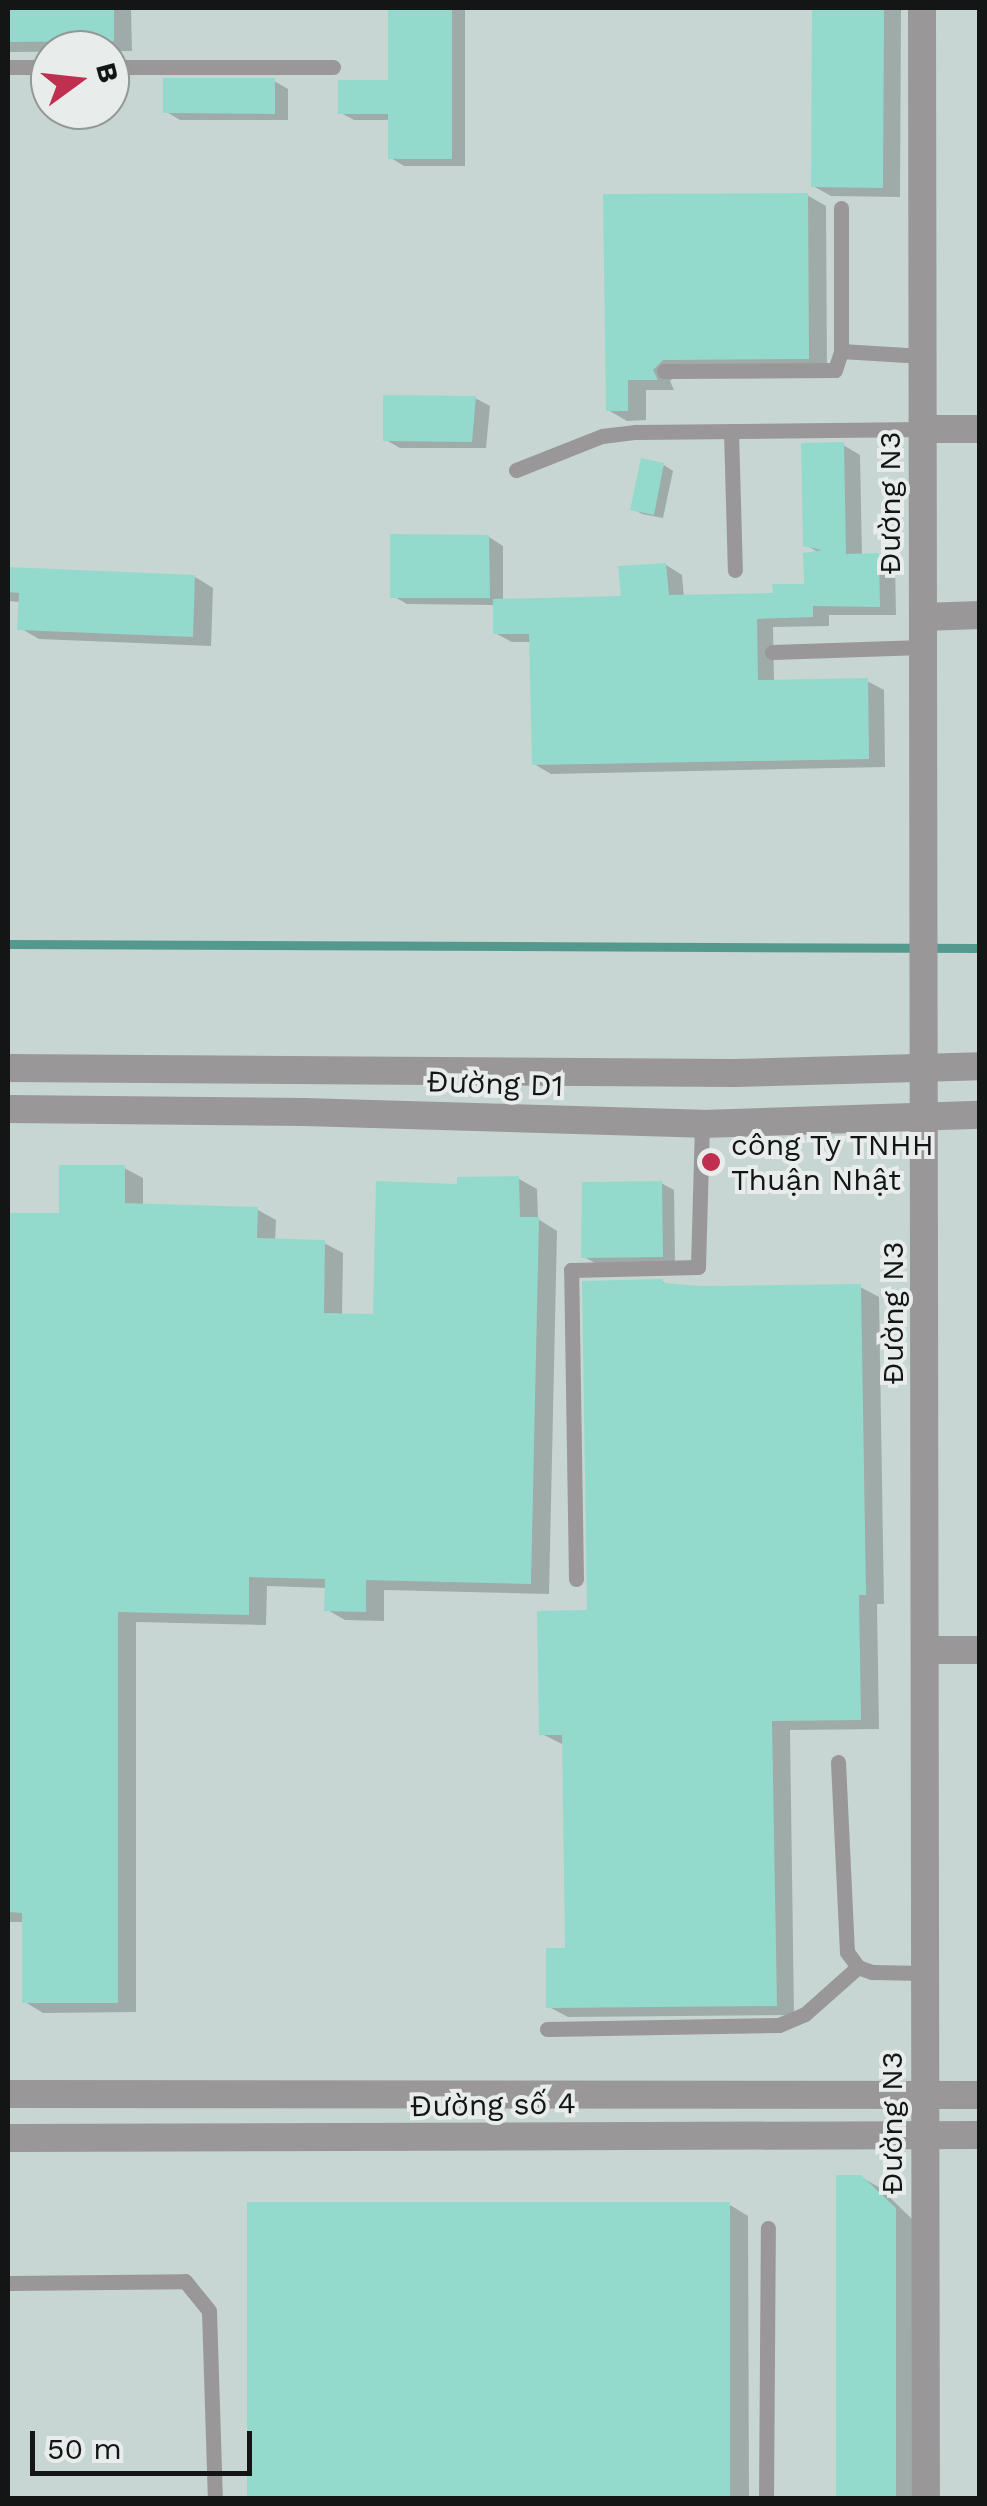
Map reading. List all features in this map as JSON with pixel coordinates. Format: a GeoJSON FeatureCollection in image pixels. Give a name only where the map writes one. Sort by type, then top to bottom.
{"type":"FeatureCollection","features":[{"type":"Feature","properties":{"kind":"street","name":"Đường N3"},"geometry":{"type":"LineString","coordinates":[[922,8],[926,2498]]}},
{"type":"Feature","properties":{"kind":"street"},"geometry":{"type":"LineString","coordinates":[[923,429],[980,429]]}},
{"type":"Feature","properties":{"kind":"street"},"geometry":{"type":"LineString","coordinates":[[923,617],[980,615]]}},
{"type":"Feature","properties":{"kind":"street","name":"Đường D1"},"geometry":{"type":"LineString","coordinates":[[8,1068],[735,1074],[980,1066]]}},
{"type":"Feature","properties":{"kind":"street"},"geometry":{"type":"LineString","coordinates":[[304,1069],[304,1112]]}},
{"type":"Feature","properties":{"kind":"street","name":"Đường D1"},"geometry":{"type":"LineString","coordinates":[[8,1109],[304,1112],[702,1124],[926,1120],[980,1115]]}},
{"type":"Feature","properties":{"kind":"street"},"geometry":{"type":"LineString","coordinates":[[925,1650],[980,1650]]}},
{"type":"Feature","properties":{"kind":"street","name":"Đường số 4"},"geometry":{"type":"LineString","coordinates":[[8,2094],[980,2094]]}},
{"type":"Feature","properties":{"kind":"street","name":"Đường số 4"},"geometry":{"type":"LineString","coordinates":[[8,2138],[980,2135]]}},
{"type":"Feature","properties":{"kind":"lane"},"geometry":{"type":"LineString","coordinates":[[130,67],[333,67]]}},
{"type":"Feature","properties":{"kind":"lane"},"geometry":{"type":"LineString","coordinates":[[664,371],[835,370],[841,350],[840,208]]}},
{"type":"Feature","properties":{"kind":"lane"},"geometry":{"type":"LineString","coordinates":[[841,350],[923,356]]}},
{"type":"Feature","properties":{"kind":"lane"},"geometry":{"type":"LineString","coordinates":[[516,470],[602,436],[923,429]]}},
{"type":"Feature","properties":{"kind":"lane"},"geometry":{"type":"LineString","coordinates":[[731,431],[735,570]]}},
{"type":"Feature","properties":{"kind":"lane"},"geometry":{"type":"LineString","coordinates":[[772,652],[923,647]]}},
{"type":"Feature","properties":{"kind":"lane"},"geometry":{"type":"LineString","coordinates":[[576,1579],[571,1270],[698,1267],[702,1124]]}},
{"type":"Feature","properties":{"kind":"lane"},"geometry":{"type":"LineString","coordinates":[[838,1762],[847,1952],[858,1966],[872,1972],[925,1973]]}},
{"type":"Feature","properties":{"kind":"lane"},"geometry":{"type":"LineString","coordinates":[[547,2028],[779,2025],[805,2014],[858,1966]]}},
{"type":"Feature","properties":{"kind":"lane"},"geometry":{"type":"LineString","coordinates":[[766,2498],[768,2228]]}},
{"type":"Feature","properties":{"kind":"lane"},"geometry":{"type":"LineString","coordinates":[[8,2283],[185,2281],[209,2312],[215,2498]]}},
{"type":"Feature","properties":{"kind":"shaded area"},"geometry":{"type":"Polygon","coordinates":[[[8,8],[979,8],[979,2498],[8,2498],[8,8]]]}},
{"type":"Feature","properties":{"kind":"building"},"geometry":{"type":"Polygon","coordinates":[[[8,8],[114,8],[114,30],[30,30],[30,42],[8,42],[8,8]]]}},
{"type":"Feature","properties":{"kind":"building"},"geometry":{"type":"Polygon","coordinates":[[[388,8],[452,8],[452,159],[388,159],[388,114],[338,114],[338,80],[388,80],[388,8]]]}},
{"type":"Feature","properties":{"kind":"building"},"geometry":{"type":"Polygon","coordinates":[[[812,8],[884,8],[883,188],[811,187],[812,8]]]}},
{"type":"Feature","properties":{"kind":"building"},"geometry":{"type":"Polygon","coordinates":[[[163,78],[275,78],[275,114],[163,113],[163,78]]]}},
{"type":"Feature","properties":{"kind":"building"},"geometry":{"type":"Polygon","coordinates":[[[808,193],[809,359],[663,360],[653,370],[658,380],[628,380],[628,411],[606,411],[603,194],[808,193]]]}},
{"type":"Feature","properties":{"kind":"building"},"geometry":{"type":"Polygon","coordinates":[[[383,395],[476,396],[472,442],[383,441],[383,395]]]}},
{"type":"Feature","properties":{"kind":"building"},"geometry":{"type":"Polygon","coordinates":[[[844,442],[846,554],[879,553],[880,607],[813,606],[813,617],[757,619],[758,680],[868,678],[869,759],[532,765],[529,634],[493,634],[493,599],[621,596],[618,566],[666,563],[669,595],[773,593],[772,584],[804,584],[803,553],[822,550],[803,546],[801,443],[844,442]]]}},
{"type":"Feature","properties":{"kind":"building"},"geometry":{"type":"Polygon","coordinates":[[[641,458],[664,463],[654,515],[630,510],[641,458]]]}},
{"type":"Feature","properties":{"kind":"building"},"geometry":{"type":"Polygon","coordinates":[[[390,534],[489,535],[490,598],[390,598],[390,534]]]}},
{"type":"Feature","properties":{"kind":"building"},"geometry":{"type":"Polygon","coordinates":[[[8,567],[195,575],[193,637],[17,630],[19,593],[8,592],[8,567]]]}},
{"type":"Feature","properties":{"kind":"building"},"geometry":{"type":"Polygon","coordinates":[[[59,1165],[125,1165],[125,1203],[258,1207],[257,1238],[325,1240],[324,1313],[373,1314],[376,1181],[457,1184],[457,1177],[519,1176],[520,1217],[539,1217],[531,1584],[366,1580],[366,1612],[324,1611],[325,1579],[249,1577],[249,1615],[118,1612],[118,2003],[22,2003],[22,1913],[8,1912],[8,1213],[59,1213],[59,1165]]]}},
{"type":"Feature","properties":{"kind":"building"},"geometry":{"type":"Polygon","coordinates":[[[662,1181],[663,1257],[581,1258],[582,1182],[662,1181]]]}},
{"type":"Feature","properties":{"kind":"building"},"geometry":{"type":"Polygon","coordinates":[[[663,1279],[663,1283],[702,1286],[861,1284],[866,1595],[859,1595],[861,1720],[772,1721],[777,2006],[546,2008],[546,1948],[565,1948],[562,1735],[539,1735],[537,1611],[587,1610],[582,1281],[663,1279]]]}},
{"type":"Feature","properties":{"kind":"building"},"geometry":{"type":"Polygon","coordinates":[[[836,2175],[861,2175],[896,2208],[896,2498],[836,2498],[836,2175]]]}},
{"type":"Feature","properties":{"kind":"building"},"geometry":{"type":"Polygon","coordinates":[[[247,2202],[730,2202],[730,2498],[247,2498],[247,2202]]]}},
{"type":"Feature","properties":{"kind":"waterway"},"geometry":{"type":"LineString","coordinates":[[8,944],[980,948]]}},
{"type":"Feature","properties":{"kind":"place","name":"công Ty TNHH Thuận Nhật"},"geometry":{"type":"Point","coordinates":[711,1162]}}]}
